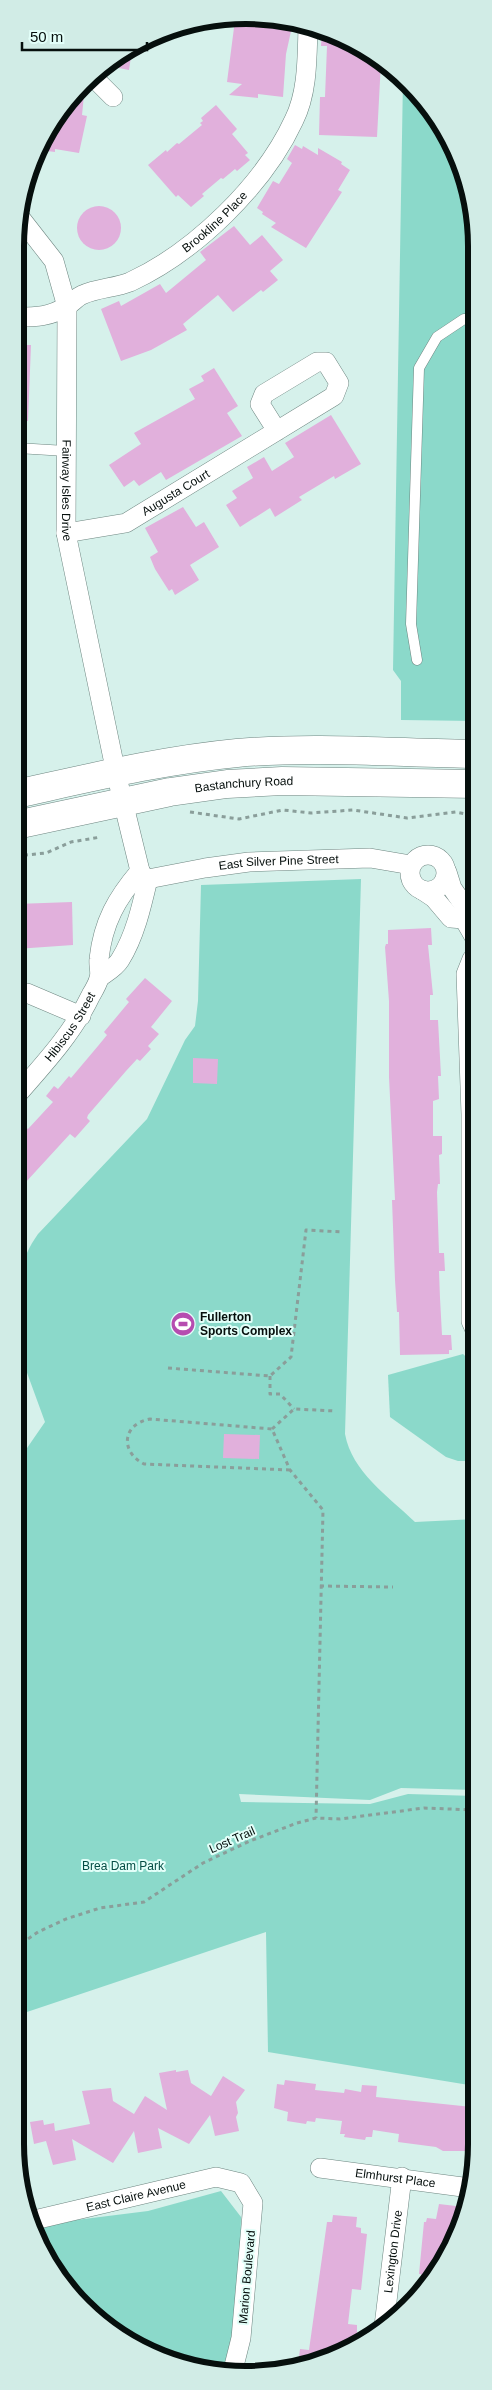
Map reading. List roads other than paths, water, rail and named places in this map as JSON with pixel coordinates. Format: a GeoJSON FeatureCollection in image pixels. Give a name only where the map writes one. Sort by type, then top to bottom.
{"type":"FeatureCollection","features":[{"type":"Feature","properties":{"kind":"main road"},"geometry":{"type":"LineString","coordinates":[[24,792],[184,760],[267,751],[468,754]]}},
{"type":"Feature","properties":{"kind":"main road","name":"Bastanchury Road"},"geometry":{"type":"LineString","coordinates":[[24,823],[122,802],[227,784],[282,782],[468,784]]}},
{"type":"Feature","properties":{"kind":"street","name":"Brookline Place"},"geometry":{"type":"LineString","coordinates":[[24,317],[45,318],[67,307],[82,295],[129,282],[172,258],[230,211],[264,171],[295,119],[307,72],[308,32]]}},
{"type":"Feature","properties":{"kind":"street"},"geometry":{"type":"LineString","coordinates":[[97,81],[113,97]]}},
{"type":"Feature","properties":{"kind":"street","name":"Fairway Isles Drive"},"geometry":{"type":"LineString","coordinates":[[25,224],[54,261],[67,307],[66,533],[122,802],[144,874]]}},
{"type":"Feature","properties":{"kind":"street","name":"Augusta Court"},"geometry":{"type":"LineString","coordinates":[[66,533],[126,523],[277,431]]}},
{"type":"Feature","properties":{"kind":"street"},"geometry":{"type":"LineString","coordinates":[[464,919],[451,918],[434,898],[417,888],[410,878],[411,865],[421,856],[429,854],[442,860],[452,888],[467,910],[464,919],[468,926]]}},
{"type":"Feature","properties":{"kind":"street","name":"East Silver Pine Street"},"geometry":{"type":"LineString","coordinates":[[144,874],[248,862],[370,858],[411,865]]}},
{"type":"Feature","properties":{"kind":"street"},"geometry":{"type":"LineString","coordinates":[[422,890],[428,891],[441,886],[447,872]]}},
{"type":"Feature","properties":{"kind":"street","name":"Hibiscus Street"},"geometry":{"type":"LineString","coordinates":[[100,977],[98,960],[106,928],[120,895],[144,874]]}},
{"type":"Feature","properties":{"kind":"street","name":"Hibiscus Street"},"geometry":{"type":"LineString","coordinates":[[24,1087],[61,1044],[81,1016],[100,977],[114,968],[121,960],[138,917],[144,874]]}},
{"type":"Feature","properties":{"kind":"street"},"geometry":{"type":"LineString","coordinates":[[106,928],[113,937],[120,940],[130,938]]}},
{"type":"Feature","properties":{"kind":"street"},"geometry":{"type":"LineString","coordinates":[[468,969],[466,974],[468,1030]]}},
{"type":"Feature","properties":{"kind":"street"},"geometry":{"type":"LineString","coordinates":[[24,992],[81,1016]]}},
{"type":"Feature","properties":{"kind":"street","name":"Elmhurst Place"},"geometry":{"type":"LineString","coordinates":[[320,2168],[402,2177],[464,2187]]}},
{"type":"Feature","properties":{"kind":"street","name":"East Claire Avenue"},"geometry":{"type":"LineString","coordinates":[[38,2219],[216,2177],[241,2182]]}},
{"type":"Feature","properties":{"kind":"street","name":"Lexington Drive"},"geometry":{"type":"LineString","coordinates":[[385,2317],[402,2177]]}},
{"type":"Feature","properties":{"kind":"street","name":"Marion Boulevard"},"geometry":{"type":"LineString","coordinates":[[234,2366],[241,2338],[253,2203],[241,2182]]}},
{"type":"Feature","properties":{"kind":"lane"},"geometry":{"type":"LineString","coordinates":[[417,660],[410,624],[420,368],[437,337],[464,320],[468,320]]}},
{"type":"Feature","properties":{"kind":"lane"},"geometry":{"type":"LineString","coordinates":[[24,448],[66,451]]}},
{"type":"Feature","properties":{"kind":"place","name":"Fullerton Sports Complex"},"geometry":{"type":"Point","coordinates":[183,1324]}},
{"type":"Feature","properties":{"kind":"park label","name":"Brea Dam Park"},"geometry":{"type":"Point","coordinates":[123,1866]}}]}
